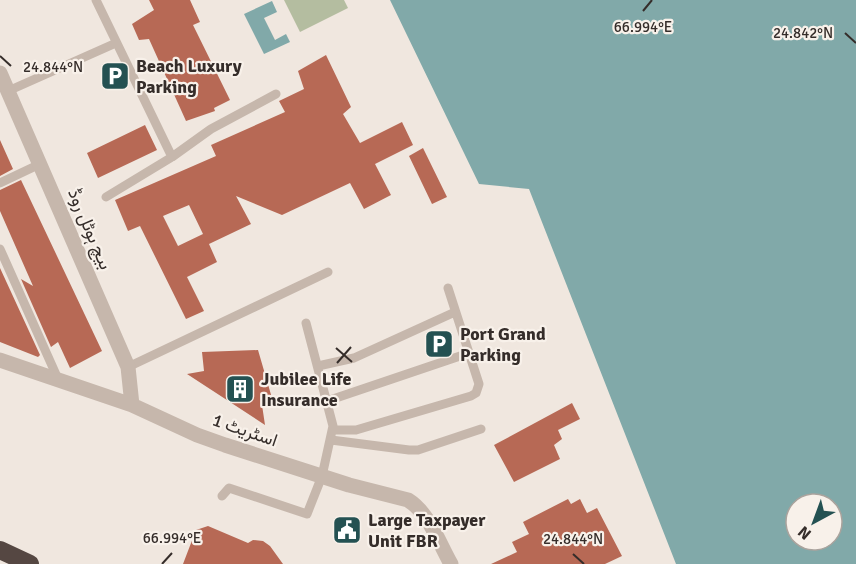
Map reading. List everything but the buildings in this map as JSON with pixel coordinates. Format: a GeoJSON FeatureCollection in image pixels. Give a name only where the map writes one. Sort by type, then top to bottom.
{"type":"FeatureCollection","features":[{"type":"Feature","properties":{"kind":"highway"},"geometry":{"type":"LineString","coordinates":[[0,550],[30,564]]}},
{"type":"Feature","properties":{"kind":"street","name":"بیچ ہوٹل روڈ"},"geometry":{"type":"LineString","coordinates":[[0,73],[128,367],[132,405]]}},
{"type":"Feature","properties":{"kind":"street","name":"اسٹریٹ 1"},"geometry":{"type":"LineString","coordinates":[[0,360],[132,405],[197,435],[322,476],[408,500],[415,504],[424,515],[451,564]]}},
{"type":"Feature","properties":{"kind":"lane"},"geometry":{"type":"LineString","coordinates":[[96,0],[172,158]]}},
{"type":"Feature","properties":{"kind":"lane"},"geometry":{"type":"LineString","coordinates":[[8,90],[116,43]]}},
{"type":"Feature","properties":{"kind":"lane"},"geometry":{"type":"LineString","coordinates":[[106,197],[172,158],[211,129],[276,94]]}},
{"type":"Feature","properties":{"kind":"lane"},"geometry":{"type":"LineString","coordinates":[[0,183],[40,164]]}},
{"type":"Feature","properties":{"kind":"lane"},"geometry":{"type":"LineString","coordinates":[[0,249],[58,379]]}},
{"type":"Feature","properties":{"kind":"lane"},"geometry":{"type":"LineString","coordinates":[[128,367],[328,272]]}},
{"type":"Feature","properties":{"kind":"lane"},"geometry":{"type":"LineString","coordinates":[[332,435],[356,430],[476,393],[479,384],[448,288]]}},
{"type":"Feature","properties":{"kind":"lane"},"geometry":{"type":"LineString","coordinates":[[318,366],[354,358],[455,312]]}},
{"type":"Feature","properties":{"kind":"lane"},"geometry":{"type":"LineString","coordinates":[[222,496],[229,488],[307,514],[322,476],[332,435],[327,401],[306,323]]}},
{"type":"Feature","properties":{"kind":"lane"},"geometry":{"type":"LineString","coordinates":[[327,401],[469,353]]}},
{"type":"Feature","properties":{"kind":"lane"},"geometry":{"type":"LineString","coordinates":[[332,435],[418,450],[481,429]]}},
{"type":"Feature","properties":{"kind":"green space"},"geometry":{"type":"Polygon","coordinates":[[[284,0],[344,0],[348,8],[300,32],[284,0]]]}},
{"type":"Feature","properties":{"kind":"water"},"geometry":{"type":"Polygon","coordinates":[[[390,0],[856,0],[856,564],[676,564],[529,189],[479,184],[390,0]]]}},
{"type":"Feature","properties":{"kind":"water"},"geometry":{"type":"Polygon","coordinates":[[[272,1],[277,12],[264,18],[275,40],[286,34],[290,42],[264,54],[244,14],[272,1]]]}},
{"type":"Feature","properties":{"kind":"place","name":"Beach Luxury Parking"},"geometry":{"type":"Point","coordinates":[115,76]}},
{"type":"Feature","properties":{"kind":"place","name":"Port Grand Parking"},"geometry":{"type":"Point","coordinates":[439,344]}},
{"type":"Feature","properties":{"kind":"place","name":"Jubilee Life Insurance"},"geometry":{"type":"Point","coordinates":[240,389]}},
{"type":"Feature","properties":{"kind":"place","name":"Large Taxpayer Unit FBR"},"geometry":{"type":"Point","coordinates":[347,530]}}]}
